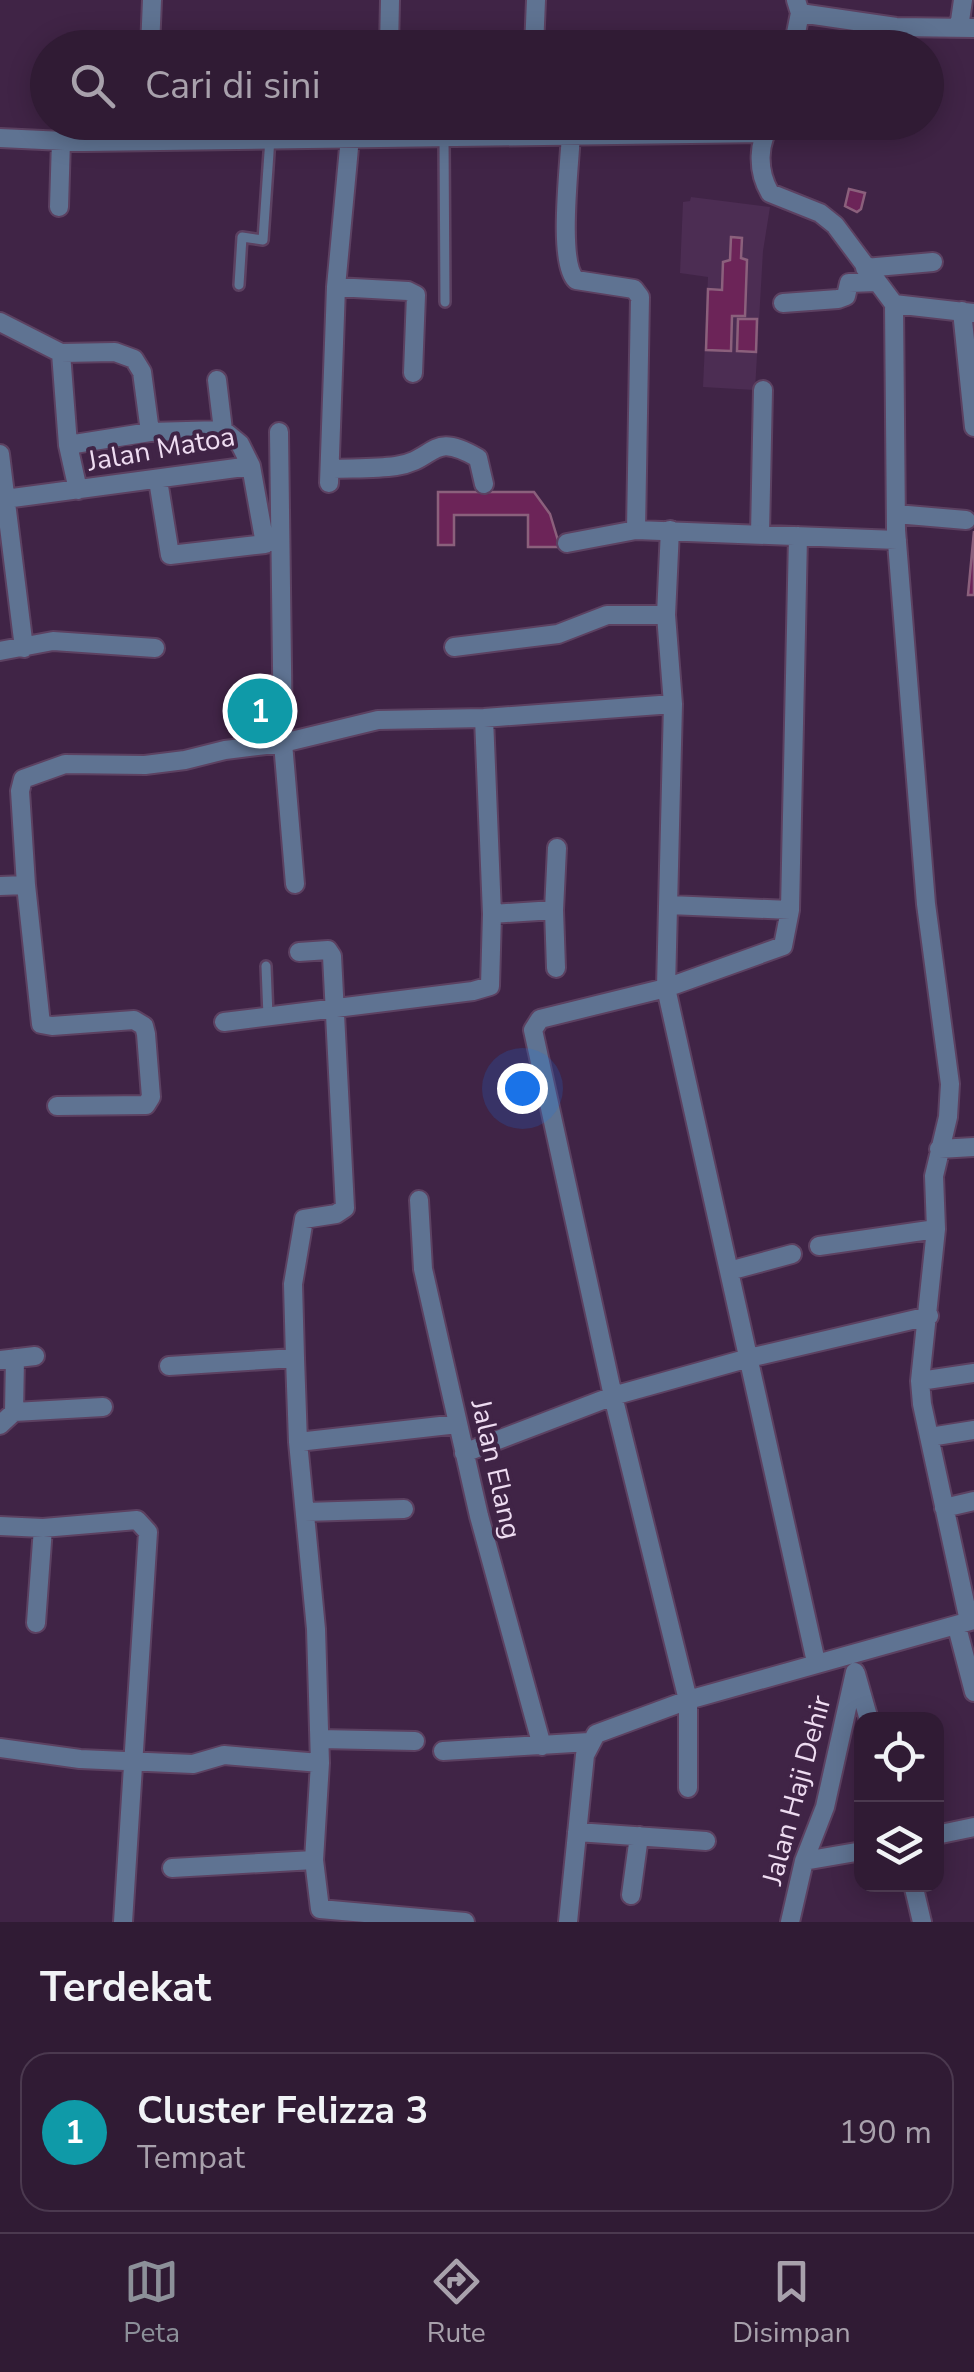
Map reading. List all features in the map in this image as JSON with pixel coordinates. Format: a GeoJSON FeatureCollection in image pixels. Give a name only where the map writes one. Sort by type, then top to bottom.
{"type":"FeatureCollection","features":[{"type":"Feature","properties":{"kind":"street"},"geometry":{"type":"LineString","coordinates":[[389,30],[390,0]]}},
{"type":"Feature","properties":{"kind":"street"},"geometry":{"type":"LineString","coordinates":[[535,30],[536,0]]}},
{"type":"Feature","properties":{"kind":"street"},"geometry":{"type":"LineString","coordinates":[[798,6],[896,27],[966,28],[963,0]]}},
{"type":"Feature","properties":{"kind":"street"},"geometry":{"type":"LineString","coordinates":[[150,1],[150,30]]}},
{"type":"Feature","properties":{"kind":"street"},"geometry":{"type":"LineString","coordinates":[[0,138],[30,139]]}},
{"type":"Feature","properties":{"kind":"street"},"geometry":{"type":"LineString","coordinates":[[59,206],[61,140]]}},
{"type":"Feature","properties":{"kind":"street"},"geometry":{"type":"LineString","coordinates":[[350,140],[336,286],[330,476],[395,466],[450,445],[478,458],[484,484]]}},
{"type":"Feature","properties":{"kind":"street"},"geometry":{"type":"LineString","coordinates":[[571,140],[565,254],[570,275],[576,280],[634,289],[640,297],[636,530]]}},
{"type":"Feature","properties":{"kind":"street"},"geometry":{"type":"LineString","coordinates":[[766,140],[762,169],[770,193],[820,213],[836,226],[894,304],[896,514],[926,904],[950,1084],[948,1117],[934,1176],[936,1228],[930,1316],[920,1382],[967,1622],[974,1692]]}},
{"type":"Feature","properties":{"kind":"street"},"geometry":{"type":"LineString","coordinates":[[784,303],[838,299],[846,296],[849,283],[933,262]]}},
{"type":"Feature","properties":{"kind":"street"},"geometry":{"type":"LineString","coordinates":[[336,286],[408,291],[416,296],[413,373]]}},
{"type":"Feature","properties":{"kind":"street"},"geometry":{"type":"LineString","coordinates":[[894,304],[968,312],[974,427]]}},
{"type":"Feature","properties":{"kind":"street"},"geometry":{"type":"LineString","coordinates":[[0,322],[61,352],[115,352],[134,358],[142,372],[150,432]]}},
{"type":"Feature","properties":{"kind":"street"},"geometry":{"type":"LineString","coordinates":[[61,352],[68,445],[78,490]]}},
{"type":"Feature","properties":{"kind":"street"},"geometry":{"type":"LineString","coordinates":[[217,380],[223,430]]}},
{"type":"Feature","properties":{"kind":"street"},"geometry":{"type":"LineString","coordinates":[[760,534],[762,390]]}},
{"type":"Feature","properties":{"kind":"street","name":"Jalan Matoa"},"geometry":{"type":"LineString","coordinates":[[5,499],[252,470],[240,444],[223,430],[150,432],[68,445]]}},
{"type":"Feature","properties":{"kind":"street"},"geometry":{"type":"LineString","coordinates":[[279,432],[283,743],[295,884]]}},
{"type":"Feature","properties":{"kind":"street"},"geometry":{"type":"LineString","coordinates":[[0,454],[24,648]]}},
{"type":"Feature","properties":{"kind":"street"},"geometry":{"type":"LineString","coordinates":[[158,480],[168,552],[176,556],[265,544],[252,470]]}},
{"type":"Feature","properties":{"kind":"street"},"geometry":{"type":"LineString","coordinates":[[896,514],[966,520]]}},
{"type":"Feature","properties":{"kind":"street"},"geometry":{"type":"LineString","coordinates":[[567,543],[636,530],[898,540]]}},
{"type":"Feature","properties":{"kind":"street"},"geometry":{"type":"LineString","coordinates":[[670,530],[666,615],[674,704],[666,988],[816,1662]]}},
{"type":"Feature","properties":{"kind":"street"},"geometry":{"type":"LineString","coordinates":[[688,1788],[688,1700],[613,1396],[533,1030],[540,1019],[666,988],[783,946],[790,910],[798,536]]}},
{"type":"Feature","properties":{"kind":"street"},"geometry":{"type":"LineString","coordinates":[[454,647],[558,634],[607,615],[666,615]]}},
{"type":"Feature","properties":{"kind":"street"},"geometry":{"type":"LineString","coordinates":[[0,651],[52,641],[155,648]]}},
{"type":"Feature","properties":{"kind":"street"},"geometry":{"type":"LineString","coordinates":[[57,1106],[146,1105],[151,1097],[146,1034],[144,1026],[134,1020],[41,1024],[20,791],[27,775],[65,764],[145,765],[283,743],[378,720],[484,718],[674,704]]}},
{"type":"Feature","properties":{"kind":"street"},"geometry":{"type":"LineString","coordinates":[[224,1022],[488,988],[492,914],[484,718]]}},
{"type":"Feature","properties":{"kind":"street"},"geometry":{"type":"LineString","coordinates":[[556,968],[557,848]]}},
{"type":"Feature","properties":{"kind":"street"},"geometry":{"type":"LineString","coordinates":[[0,886],[26,884]]}},
{"type":"Feature","properties":{"kind":"street"},"geometry":{"type":"LineString","coordinates":[[669,905],[790,910]]}},
{"type":"Feature","properties":{"kind":"street"},"geometry":{"type":"LineString","coordinates":[[492,914],[554,910]]}},
{"type":"Feature","properties":{"kind":"street"},"geometry":{"type":"LineString","coordinates":[[299,952],[332,952],[344,1208],[336,1214],[304,1219],[293,1284],[298,1442],[316,1629],[320,1763],[314,1860],[318,1915],[464,1922]]}},
{"type":"Feature","properties":{"kind":"street"},"geometry":{"type":"LineString","coordinates":[[940,1150],[974,1147]]}},
{"type":"Feature","properties":{"kind":"street","name":"Jalan Elang"},"geometry":{"type":"LineString","coordinates":[[419,1200],[423,1269],[464,1453],[542,1746]]}},
{"type":"Feature","properties":{"kind":"street"},"geometry":{"type":"LineString","coordinates":[[819,1246],[936,1228]]}},
{"type":"Feature","properties":{"kind":"street"},"geometry":{"type":"LineString","coordinates":[[729,1270],[792,1254]]}},
{"type":"Feature","properties":{"kind":"street"},"geometry":{"type":"LineString","coordinates":[[464,1453],[613,1396],[749,1358],[930,1316]]}},
{"type":"Feature","properties":{"kind":"street"},"geometry":{"type":"LineString","coordinates":[[36,1356],[8,1359],[7,1419],[103,1406]]}},
{"type":"Feature","properties":{"kind":"street"},"geometry":{"type":"LineString","coordinates":[[169,1366],[295,1358]]}},
{"type":"Feature","properties":{"kind":"street"},"geometry":{"type":"LineString","coordinates":[[920,1382],[974,1373]]}},
{"type":"Feature","properties":{"kind":"street"},"geometry":{"type":"LineString","coordinates":[[298,1442],[458,1424]]}},
{"type":"Feature","properties":{"kind":"street"},"geometry":{"type":"LineString","coordinates":[[930,1437],[974,1430]]}},
{"type":"Feature","properties":{"kind":"street"},"geometry":{"type":"LineString","coordinates":[[944,1508],[974,1501]]}},
{"type":"Feature","properties":{"kind":"street"},"geometry":{"type":"LineString","coordinates":[[305,1512],[404,1509]]}},
{"type":"Feature","properties":{"kind":"street"},"geometry":{"type":"LineString","coordinates":[[0,1526],[43,1528],[137,1520],[148,1532],[124,1922]]}},
{"type":"Feature","properties":{"kind":"street"},"geometry":{"type":"LineString","coordinates":[[36,1623],[43,1528]]}},
{"type":"Feature","properties":{"kind":"street"},"geometry":{"type":"LineString","coordinates":[[443,1751],[590,1742],[603,1730],[688,1700],[816,1662],[853,1663],[967,1622]]}},
{"type":"Feature","properties":{"kind":"street"},"geometry":{"type":"LineString","coordinates":[[853,1663],[866,1712]]}},
{"type":"Feature","properties":{"kind":"street","name":"Jalan Haji Dehir"},"geometry":{"type":"LineString","coordinates":[[790,1922],[804,1861],[825,1807],[853,1663]]}},
{"type":"Feature","properties":{"kind":"street"},"geometry":{"type":"LineString","coordinates":[[320,1739],[414,1741]]}},
{"type":"Feature","properties":{"kind":"street"},"geometry":{"type":"LineString","coordinates":[[568,1922],[590,1742]]}},
{"type":"Feature","properties":{"kind":"street"},"geometry":{"type":"LineString","coordinates":[[0,1748],[80,1759],[193,1764],[231,1755],[320,1763]]}},
{"type":"Feature","properties":{"kind":"street"},"geometry":{"type":"LineString","coordinates":[[944,1833],[974,1827]]}},
{"type":"Feature","properties":{"kind":"street"},"geometry":{"type":"LineString","coordinates":[[577,1832],[706,1841]]}},
{"type":"Feature","properties":{"kind":"street"},"geometry":{"type":"LineString","coordinates":[[631,1895],[639,1836]]}},
{"type":"Feature","properties":{"kind":"street"},"geometry":{"type":"LineString","coordinates":[[804,1861],[854,1852]]}},
{"type":"Feature","properties":{"kind":"street"},"geometry":{"type":"LineString","coordinates":[[172,1868],[314,1860]]}},
{"type":"Feature","properties":{"kind":"street"},"geometry":{"type":"LineString","coordinates":[[915,1892],[922,1922]]}},
{"type":"Feature","properties":{"kind":"lane"},"geometry":{"type":"LineString","coordinates":[[239,285],[242,237],[263,240],[270,140]]}},
{"type":"Feature","properties":{"kind":"lane"},"geometry":{"type":"LineString","coordinates":[[445,302],[454,140]]}},
{"type":"Feature","properties":{"kind":"lane"},"geometry":{"type":"LineString","coordinates":[[266,966],[268,1016]]}},
{"type":"Feature","properties":{"kind":"shaded area"},"geometry":{"type":"Polygon","coordinates":[[[691,197],[770,207],[763,251],[755,390],[703,387],[708,277],[680,273],[683,202],[691,197]]]}},
{"type":"Feature","properties":{"kind":"building"},"geometry":{"type":"Polygon","coordinates":[[[849,189],[865,193],[857,212],[845,206],[849,189]]]}},
{"type":"Feature","properties":{"kind":"building"},"geometry":{"type":"Polygon","coordinates":[[[731,237],[742,238],[741,258],[747,260],[745,316],[732,316],[731,351],[706,350],[708,289],[722,290],[723,262],[730,260],[731,237]]]}},
{"type":"Feature","properties":{"kind":"building"},"geometry":{"type":"Polygon","coordinates":[[[738,319],[757,319],[756,352],[737,351],[738,319]]]}},
{"type":"Feature","properties":{"kind":"building"},"geometry":{"type":"Polygon","coordinates":[[[438,492],[534,492],[550,514],[560,547],[528,547],[528,515],[454,515],[454,545],[438,545],[438,492]]]}},
{"type":"Feature","properties":{"kind":"building"},"geometry":{"type":"Polygon","coordinates":[[[974,531],[974,595],[968,595],[974,531]]]}},
{"type":"Feature","properties":{"kind":"building"},"geometry":{"type":"Polygon","coordinates":[[[278,674],[281,742],[242,743],[241,681],[278,674]]]}},
{"type":"Feature","properties":{"kind":"place","name":"Cluster Felizza 3"},"geometry":{"type":"Point","coordinates":[260,711]}}]}
